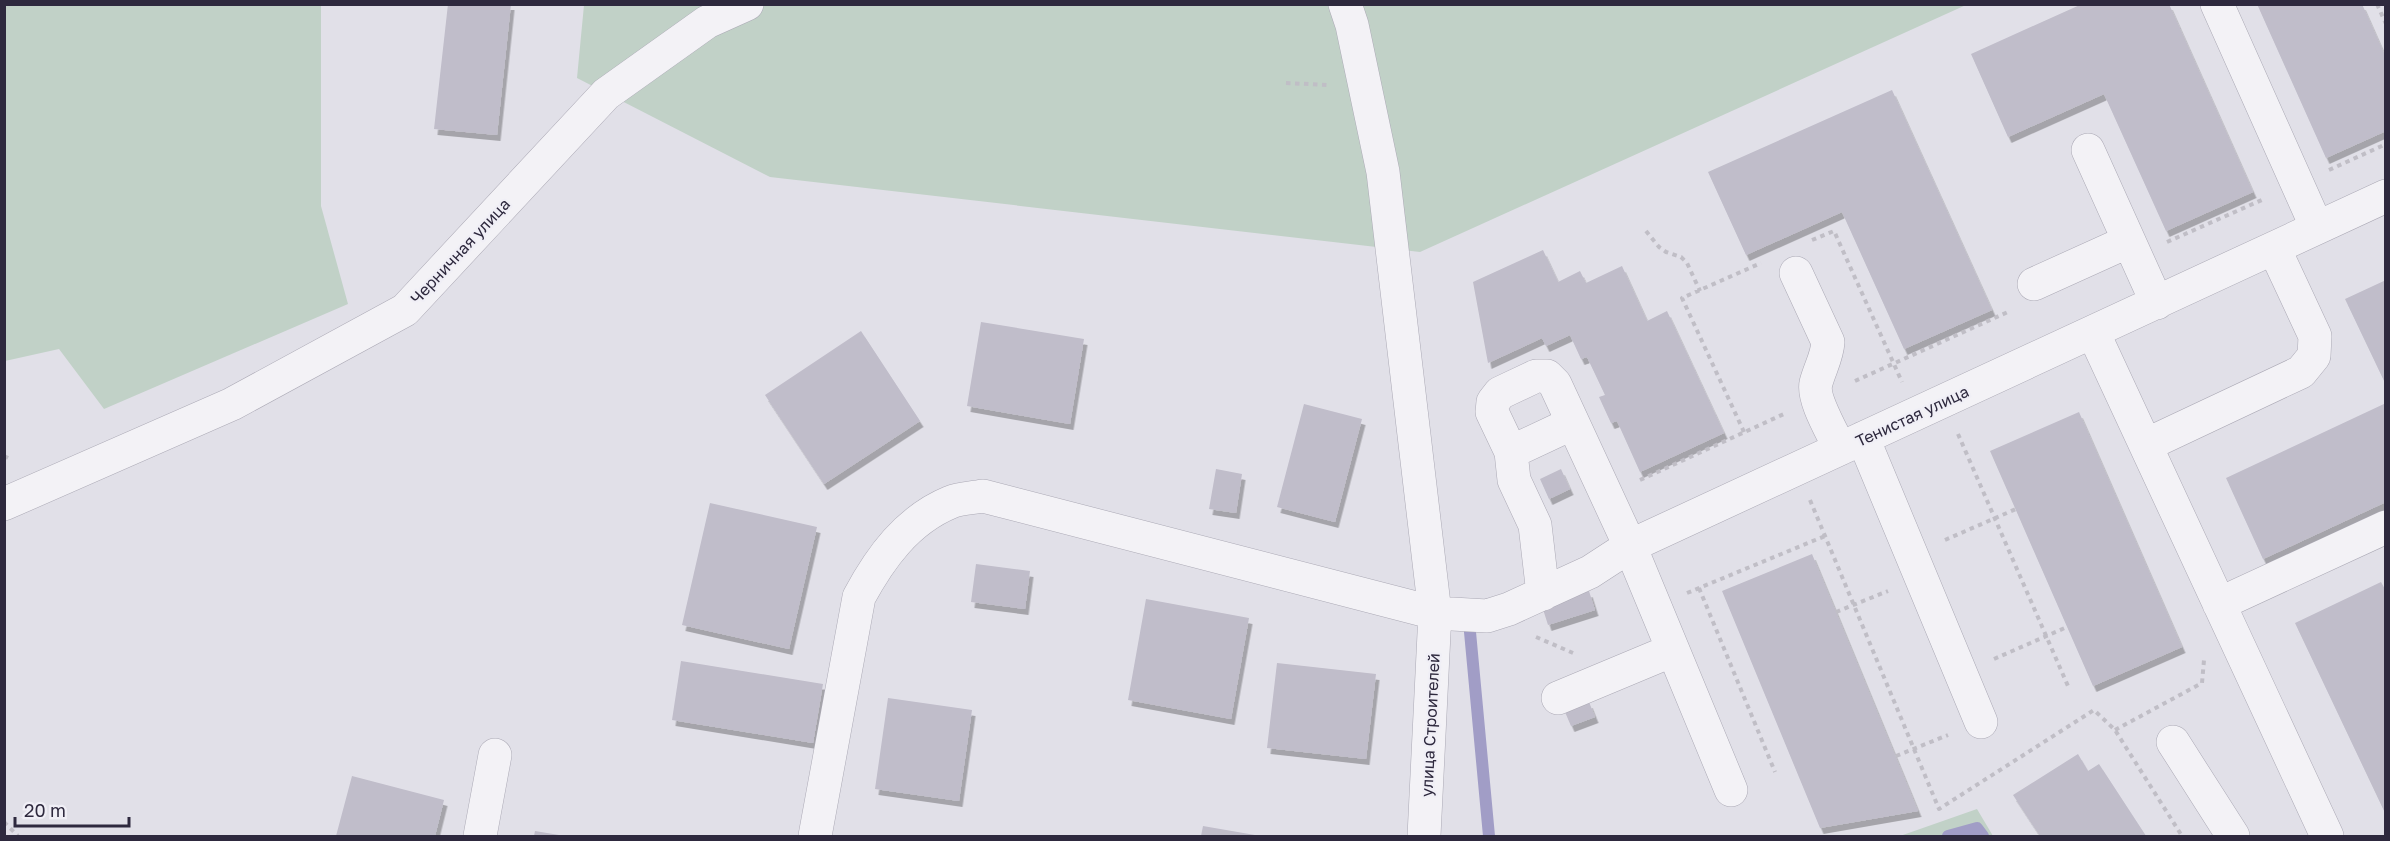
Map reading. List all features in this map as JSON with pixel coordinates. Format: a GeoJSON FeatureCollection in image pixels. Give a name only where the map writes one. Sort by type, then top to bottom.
{"type":"FeatureCollection","features":[{"type":"Feature","properties":{"kind":"street","name":"Черничная улица"},"geometry":{"type":"LineString","coordinates":[[4,504],[232,404],[405,310],[606,93],[707,22],[747,4]]}},
{"type":"Feature","properties":{"kind":"street","name":"улица Строителей"},"geometry":{"type":"LineString","coordinates":[[1345,4],[1352,25],[1383,172],[1435,613],[1424,837]]}},
{"type":"Feature","properties":{"kind":"street"},"geometry":{"type":"LineString","coordinates":[[2217,4],[2317,228]]}},
{"type":"Feature","properties":{"kind":"street"},"geometry":{"type":"LineString","coordinates":[[2088,150],[2157,303]]}},
{"type":"Feature","properties":{"kind":"street","name":"Тенистая улица"},"geometry":{"type":"LineString","coordinates":[[815,837],[859,597],[876,565],[896,539],[951,502],[983,496],[1435,613],[1486,616],[1543,594],[1590,572],[1630,546],[2385,196]]}},
{"type":"Feature","properties":{"kind":"street"},"geometry":{"type":"LineString","coordinates":[[2146,445],[2301,372],[2314,356],[2315,336],[2274,248]]}},
{"type":"Feature","properties":{"kind":"street"},"geometry":{"type":"LineString","coordinates":[[2034,284],[2133,249]]}},
{"type":"Feature","properties":{"kind":"street"},"geometry":{"type":"LineString","coordinates":[[1796,273],[1828,342],[1827,354],[1815,385],[1817,398],[1852,443],[1912,555],[1961,674],[1966,728]]}},
{"type":"Feature","properties":{"kind":"street"},"geometry":{"type":"LineString","coordinates":[[2093,332],[2327,837]]}},
{"type":"Feature","properties":{"kind":"street"},"geometry":{"type":"LineString","coordinates":[[1543,594],[1535,525],[1514,480],[1511,452],[1492,412],[1492,402],[1500,393],[1536,376],[1547,376],[1555,384],[1630,546],[1731,790]]}},
{"type":"Feature","properties":{"kind":"street"},"geometry":{"type":"LineString","coordinates":[[1511,452],[1573,423]]}},
{"type":"Feature","properties":{"kind":"street"},"geometry":{"type":"LineString","coordinates":[[2219,604],[2385,527]]}},
{"type":"Feature","properties":{"kind":"street"},"geometry":{"type":"LineString","coordinates":[[1558,698],[1673,650]]}},
{"type":"Feature","properties":{"kind":"street"},"geometry":{"type":"LineString","coordinates":[[2173,742],[2233,837]]}},
{"type":"Feature","properties":{"kind":"street"},"geometry":{"type":"LineString","coordinates":[[480,837],[495,755]]}},
{"type":"Feature","properties":{"kind":"path"},"geometry":{"type":"LineString","coordinates":[[2377,4],[2385,24]]}},
{"type":"Feature","properties":{"kind":"path"},"geometry":{"type":"LineString","coordinates":[[2133,249],[2297,184],[2385,144]]}},
{"type":"Feature","properties":{"kind":"path"},"geometry":{"type":"LineString","coordinates":[[1647,231],[1659,247],[1688,262],[1700,291]]}},
{"type":"Feature","properties":{"kind":"path"},"geometry":{"type":"LineString","coordinates":[[1944,401],[2068,686]]}},
{"type":"Feature","properties":{"kind":"path"},"geometry":{"type":"LineString","coordinates":[[1798,469],[1938,809],[2094,710],[2115,730],[2182,837]]}},
{"type":"Feature","properties":{"kind":"path"},"geometry":{"type":"LineString","coordinates":[[1912,555],[2016,509]]}},
{"type":"Feature","properties":{"kind":"path"},"geometry":{"type":"LineString","coordinates":[[1655,606],[1825,536]]}},
{"type":"Feature","properties":{"kind":"path"},"geometry":{"type":"LineString","coordinates":[[1699,588],[1775,772]]}},
{"type":"Feature","properties":{"kind":"path"},"geometry":{"type":"LineString","coordinates":[[1836,612],[1892,589]]}},
{"type":"Feature","properties":{"kind":"path"},"geometry":{"type":"LineString","coordinates":[[1509,609],[1531,635],[1618,672]]}},
{"type":"Feature","properties":{"kind":"path"},"geometry":{"type":"LineString","coordinates":[[1961,674],[2067,627]]}},
{"type":"Feature","properties":{"kind":"path"},"geometry":{"type":"LineString","coordinates":[[1896,756],[1966,728]]}},
{"type":"Feature","properties":{"kind":"path"},"geometry":{"type":"LineString","coordinates":[[4,822],[18,837]]}},
{"type":"Feature","properties":{"kind":"shaded area"},"geometry":{"type":"Polygon","coordinates":[[[4,5],[321,5],[321,206],[348,304],[104,409],[59,349],[5,361],[4,5]]]}},
{"type":"Feature","properties":{"kind":"shaded area"},"geometry":{"type":"Polygon","coordinates":[[[584,5],[1966,5],[1420,252],[770,177],[577,78],[584,5]]]}},
{"type":"Feature","properties":{"kind":"shaded area"},"geometry":{"type":"Polygon","coordinates":[[[1977,809],[1993,836],[1900,836],[1977,809]]]}},
{"type":"Feature","properties":{"kind":"building"},"geometry":{"type":"Polygon","coordinates":[[[448,4],[511,4],[497,135],[434,129],[448,4]]]}},
{"type":"Feature","properties":{"kind":"building"},"geometry":{"type":"Polygon","coordinates":[[[2082,4],[2169,4],[2253,192],[2166,231],[2104,94],[2008,137],[1971,54],[2082,4]]]}},
{"type":"Feature","properties":{"kind":"building"},"geometry":{"type":"Polygon","coordinates":[[[2257,4],[2362,4],[2386,58],[2386,131],[2326,158],[2257,4]]]}},
{"type":"Feature","properties":{"kind":"building"},"geometry":{"type":"Polygon","coordinates":[[[1892,90],[1992,310],[1904,349],[1842,212],[1746,255],[1708,172],[1892,90]]]}},
{"type":"Feature","properties":{"kind":"building"},"geometry":{"type":"Polygon","coordinates":[[[1543,250],[1558,282],[1580,271],[1586,283],[1622,266],[1647,321],[1667,311],[1724,433],[1640,472],[1617,421],[1611,423],[1599,397],[1605,395],[1587,357],[1581,359],[1570,335],[1546,346],[1542,338],[1488,363],[1473,282],[1543,250]]]}},
{"type":"Feature","properties":{"kind":"building"},"geometry":{"type":"Polygon","coordinates":[[[2386,280],[2386,385],[2345,299],[2386,280]]]}},
{"type":"Feature","properties":{"kind":"building"},"geometry":{"type":"Polygon","coordinates":[[[981,322],[1084,339],[1070,424],[967,406],[981,322]]]}},
{"type":"Feature","properties":{"kind":"building"},"geometry":{"type":"Polygon","coordinates":[[[861,331],[920,421],[824,484],[765,395],[861,331]]]}},
{"type":"Feature","properties":{"kind":"building"},"geometry":{"type":"Polygon","coordinates":[[[2386,403],[2386,502],[2263,559],[2226,478],[2386,403]]]}},
{"type":"Feature","properties":{"kind":"building"},"geometry":{"type":"Polygon","coordinates":[[[1304,404],[1362,419],[1335,522],[1277,507],[1304,404]]]}},
{"type":"Feature","properties":{"kind":"building"},"geometry":{"type":"Polygon","coordinates":[[[2079,412],[2182,647],[2093,686],[1990,451],[2079,412]]]}},
{"type":"Feature","properties":{"kind":"building"},"geometry":{"type":"Polygon","coordinates":[[[1216,469],[1242,474],[1236,513],[1209,509],[1216,469]]]}},
{"type":"Feature","properties":{"kind":"building"},"geometry":{"type":"Polygon","coordinates":[[[1561,469],[1570,489],[1549,499],[1540,479],[1561,469]]]}},
{"type":"Feature","properties":{"kind":"building"},"geometry":{"type":"Polygon","coordinates":[[[710,503],[817,527],[789,649],[682,625],[710,503]]]}},
{"type":"Feature","properties":{"kind":"building"},"geometry":{"type":"Polygon","coordinates":[[[1812,554],[1918,811],[1820,828],[1722,591],[1812,554]]]}},
{"type":"Feature","properties":{"kind":"building"},"geometry":{"type":"Polygon","coordinates":[[[976,564],[1030,571],[1025,609],[971,602],[976,564]]]}},
{"type":"Feature","properties":{"kind":"building"},"geometry":{"type":"Polygon","coordinates":[[[2381,582],[2386,591],[2386,815],[2295,623],[2381,582]]]}},
{"type":"Feature","properties":{"kind":"building"},"geometry":{"type":"Polygon","coordinates":[[[1589,591],[1595,610],[1548,625],[1542,606],[1589,591]]]}},
{"type":"Feature","properties":{"kind":"building"},"geometry":{"type":"Polygon","coordinates":[[[1146,599],[1249,618],[1231,719],[1128,700],[1146,599]]]}},
{"type":"Feature","properties":{"kind":"building"},"geometry":{"type":"Polygon","coordinates":[[[681,661],[823,684],[813,743],[672,720],[681,661]]]}},
{"type":"Feature","properties":{"kind":"building"},"geometry":{"type":"Polygon","coordinates":[[[1277,663],[1376,674],[1366,759],[1267,748],[1277,663]]]}},
{"type":"Feature","properties":{"kind":"building"},"geometry":{"type":"Polygon","coordinates":[[[888,698],[972,710],[959,801],[875,789],[888,698]]]}},
{"type":"Feature","properties":{"kind":"building"},"geometry":{"type":"Polygon","coordinates":[[[1589,702],[1595,717],[1571,726],[1565,712],[1589,702]]]}},
{"type":"Feature","properties":{"kind":"building"},"geometry":{"type":"Polygon","coordinates":[[[2078,754],[2088,771],[2099,764],[2146,836],[2040,836],[2013,795],[2078,754]]]}},
{"type":"Feature","properties":{"kind":"building"},"geometry":{"type":"Polygon","coordinates":[[[352,776],[444,800],[435,836],[336,836],[352,776]]]}},
{"type":"Feature","properties":{"kind":"building"},"geometry":{"type":"Polygon","coordinates":[[[1203,826],[1255,835],[1255,836],[1201,836],[1203,826]]]}},
{"type":"Feature","properties":{"kind":"building"},"geometry":{"type":"Polygon","coordinates":[[[535,831],[559,835],[559,836],[534,836],[535,831]]]}},
{"type":"Feature","properties":{"kind":"waterway"},"geometry":{"type":"LineString","coordinates":[[1470,632],[1489,836]]}},
{"type":"Feature","properties":{"kind":"waterway"},"geometry":{"type":"LineString","coordinates":[[1948,836],[1977,828],[1983,836]]}}]}
